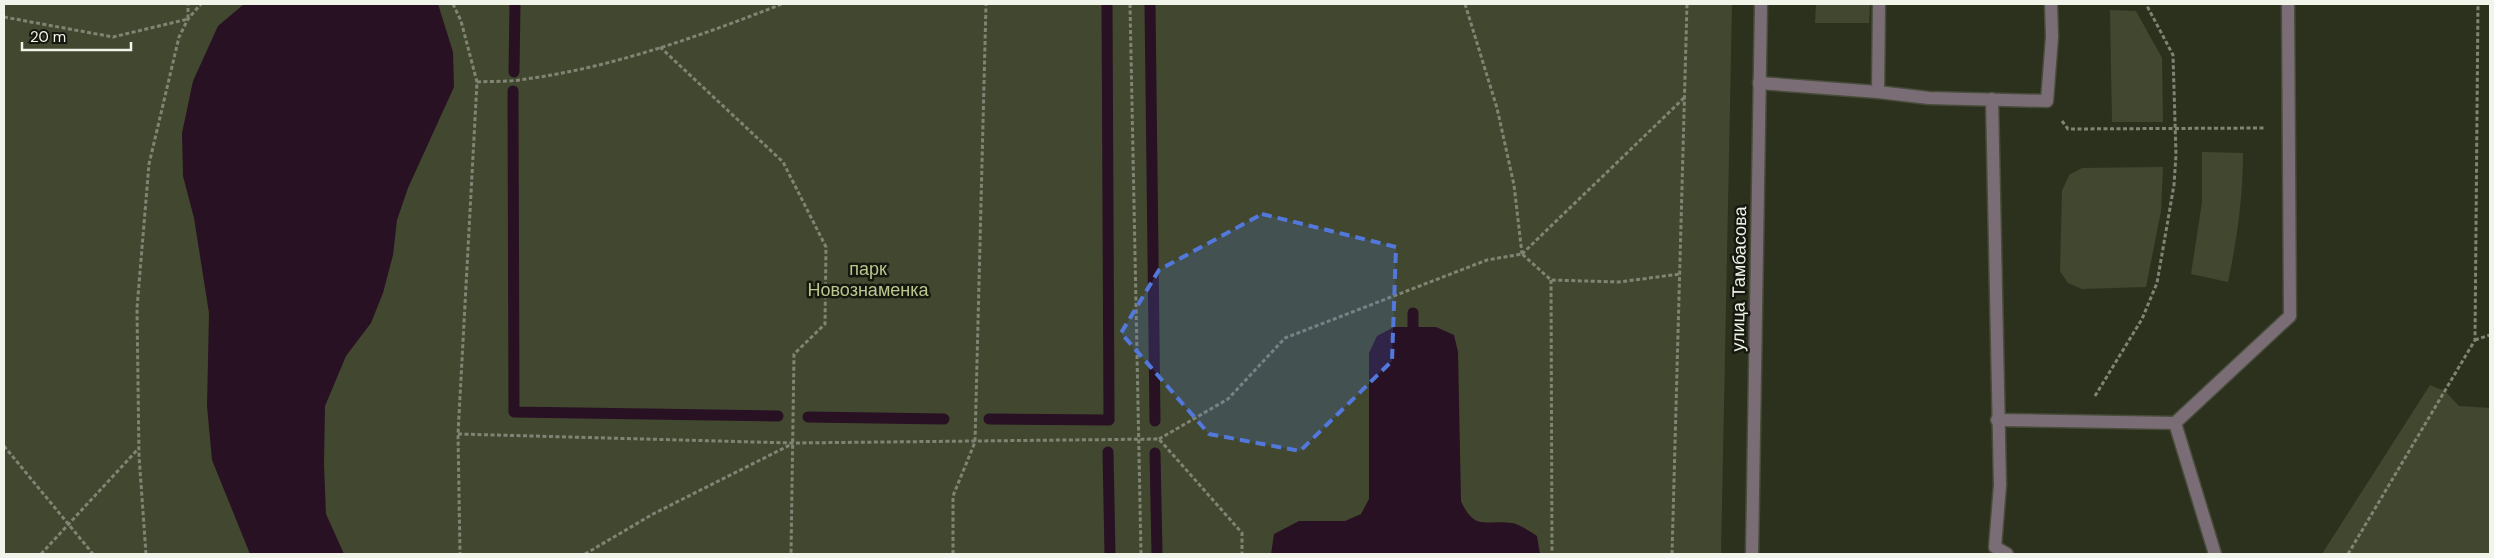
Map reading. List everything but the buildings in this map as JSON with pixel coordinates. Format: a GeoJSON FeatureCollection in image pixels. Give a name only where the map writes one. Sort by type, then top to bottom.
{"type":"FeatureCollection","features":[{"type":"Feature","properties":{"kind":"street","name":"улица Тамбасова"},"geometry":{"type":"LineString","coordinates":[[1752,554],[1761,4]]}},
{"type":"Feature","properties":{"kind":"street"},"geometry":{"type":"LineString","coordinates":[[1878,92],[1879,4]]}},
{"type":"Feature","properties":{"kind":"street"},"geometry":{"type":"LineString","coordinates":[[1760,83],[1878,92],[1928,98],[2047,101],[2052,37],[2051,4]]}},
{"type":"Feature","properties":{"kind":"street"},"geometry":{"type":"LineString","coordinates":[[1997,420],[2066,423],[2175,423],[2290,316],[2288,4]]}},
{"type":"Feature","properties":{"kind":"street"},"geometry":{"type":"LineString","coordinates":[[1992,100],[1997,420],[2000,484],[1995,547],[2007,554]]}},
{"type":"Feature","properties":{"kind":"street"},"geometry":{"type":"LineString","coordinates":[[2175,423],[2215,554]]}},
{"type":"Feature","properties":{"kind":"path"},"geometry":{"type":"LineString","coordinates":[[188,4],[188,19]]}},
{"type":"Feature","properties":{"kind":"path"},"geometry":{"type":"LineString","coordinates":[[146,554],[139,448],[137,308],[149,164],[178,36],[188,19],[201,4]]}},
{"type":"Feature","properties":{"kind":"path"},"geometry":{"type":"LineString","coordinates":[[453,4],[461,21],[476,82],[458,434],[460,554]]}},
{"type":"Feature","properties":{"kind":"path"},"geometry":{"type":"LineString","coordinates":[[476,82],[534,78],[595,66],[660,47],[782,4]]}},
{"type":"Feature","properties":{"kind":"path"},"geometry":{"type":"LineString","coordinates":[[954,554],[953,496],[975,442],[986,4]]}},
{"type":"Feature","properties":{"kind":"path"},"geometry":{"type":"LineString","coordinates":[[1130,4],[1141,554]]}},
{"type":"Feature","properties":{"kind":"path"},"geometry":{"type":"LineString","coordinates":[[1465,4],[1497,108],[1514,186],[1522,254],[1551,280],[1619,282],[1680,274]]}},
{"type":"Feature","properties":{"kind":"path"},"geometry":{"type":"LineString","coordinates":[[1672,554],[1687,4]]}},
{"type":"Feature","properties":{"kind":"path"},"geometry":{"type":"LineString","coordinates":[[2066,423],[2093,399],[2142,319],[2157,283],[2174,186],[2176,155],[2173,55],[2146,4]]}},
{"type":"Feature","properties":{"kind":"path"},"geometry":{"type":"LineString","coordinates":[[2348,554],[2475,340],[2474,205],[2478,4]]}},
{"type":"Feature","properties":{"kind":"path"},"geometry":{"type":"LineString","coordinates":[[4,17],[113,36],[188,19]]}},
{"type":"Feature","properties":{"kind":"path"},"geometry":{"type":"LineString","coordinates":[[660,47],[783,162],[826,247],[825,324],[794,354],[792,554]]}},
{"type":"Feature","properties":{"kind":"path"},"geometry":{"type":"LineString","coordinates":[[458,434],[792,443],[1159,438],[1228,398],[1285,338],[1487,260],[1522,254],[1685,96]]}},
{"type":"Feature","properties":{"kind":"path"},"geometry":{"type":"LineString","coordinates":[[2047,101],[2068,129],[2174,127],[2288,128]]}},
{"type":"Feature","properties":{"kind":"path"},"geometry":{"type":"LineString","coordinates":[[1551,280],[1552,554]]}},
{"type":"Feature","properties":{"kind":"path"},"geometry":{"type":"LineString","coordinates":[[2475,340],[2490,334]]}},
{"type":"Feature","properties":{"kind":"path"},"geometry":{"type":"LineString","coordinates":[[1159,438],[1242,533],[1242,554]]}},
{"type":"Feature","properties":{"kind":"path"},"geometry":{"type":"LineString","coordinates":[[585,554],[653,514],[792,443]]}},
{"type":"Feature","properties":{"kind":"path"},"geometry":{"type":"LineString","coordinates":[[4,446],[92,554]]}},
{"type":"Feature","properties":{"kind":"path"},"geometry":{"type":"LineString","coordinates":[[41,554],[139,448]]}},
{"type":"Feature","properties":{"kind":"highlighted area"},"geometry":{"type":"Polygon","coordinates":[[[1262,214],[1396,247],[1392,361],[1300,451],[1209,434],[1121,333],[1159,270],[1262,214]]]}},
{"type":"Feature","properties":{"kind":"green space","name":"парк Новознаменка"},"geometry":{"type":"Polygon","coordinates":[[[4,4],[1732,4],[1721,554],[4,554],[4,4]]]}},
{"type":"Feature","properties":{"kind":"green space"},"geometry":{"type":"Polygon","coordinates":[[[1816,4],[1870,4],[1869,23],[1815,23],[1816,4]]]}},
{"type":"Feature","properties":{"kind":"green space"},"geometry":{"type":"Polygon","coordinates":[[[2110,10],[2136,11],[2162,58],[2163,122],[2112,122],[2110,10]]]}},
{"type":"Feature","properties":{"kind":"green space"},"geometry":{"type":"Polygon","coordinates":[[[2202,152],[2243,153],[2239,218],[2228,282],[2191,274],[2202,202],[2202,152]]]}},
{"type":"Feature","properties":{"kind":"green space"},"geometry":{"type":"Polygon","coordinates":[[[2163,167],[2161,211],[2146,287],[2082,289],[2068,283],[2060,271],[2062,191],[2069,175],[2082,168],[2163,167]]]}},
{"type":"Feature","properties":{"kind":"green space"},"geometry":{"type":"Polygon","coordinates":[[[2430,385],[2445,391],[2459,406],[2490,408],[2490,554],[2322,554],[2430,385]]]}},
{"type":"Feature","properties":{"kind":"shaded area"},"geometry":{"type":"Polygon","coordinates":[[[244,4],[438,4],[453,52],[454,87],[408,188],[397,220],[393,255],[383,293],[371,323],[346,356],[325,406],[324,464],[326,514],[344,554],[250,554],[212,460],[207,406],[209,313],[194,218],[183,176],[182,133],[193,81],[218,26],[244,4]]]}},
{"type":"Feature","properties":{"kind":"shaded area"},"geometry":{"type":"Polygon","coordinates":[[[1394,327],[1436,327],[1454,335],[1458,352],[1461,501],[1466,511],[1476,521],[1515,524],[1522,526],[1537,536],[1540,554],[1271,554],[1274,534],[1299,521],[1345,521],[1361,514],[1369,499],[1369,353],[1377,336],[1394,327]]]}},
{"type":"Feature","properties":{"kind":"waterway"},"geometry":{"type":"LineString","coordinates":[[514,72],[515,4]]}},
{"type":"Feature","properties":{"kind":"waterway"},"geometry":{"type":"LineString","coordinates":[[989,419],[1109,420],[1107,4]]}},
{"type":"Feature","properties":{"kind":"waterway"},"geometry":{"type":"LineString","coordinates":[[1150,4],[1155,421]]}},
{"type":"Feature","properties":{"kind":"waterway"},"geometry":{"type":"LineString","coordinates":[[513,91],[514,412],[778,416]]}},
{"type":"Feature","properties":{"kind":"waterway"},"geometry":{"type":"LineString","coordinates":[[1413,313],[1413,327]]}},
{"type":"Feature","properties":{"kind":"waterway"},"geometry":{"type":"LineString","coordinates":[[808,417],[944,419]]}},
{"type":"Feature","properties":{"kind":"waterway"},"geometry":{"type":"LineString","coordinates":[[1108,452],[1110,554]]}},
{"type":"Feature","properties":{"kind":"waterway"},"geometry":{"type":"LineString","coordinates":[[1155,453],[1157,554]]}}]}
